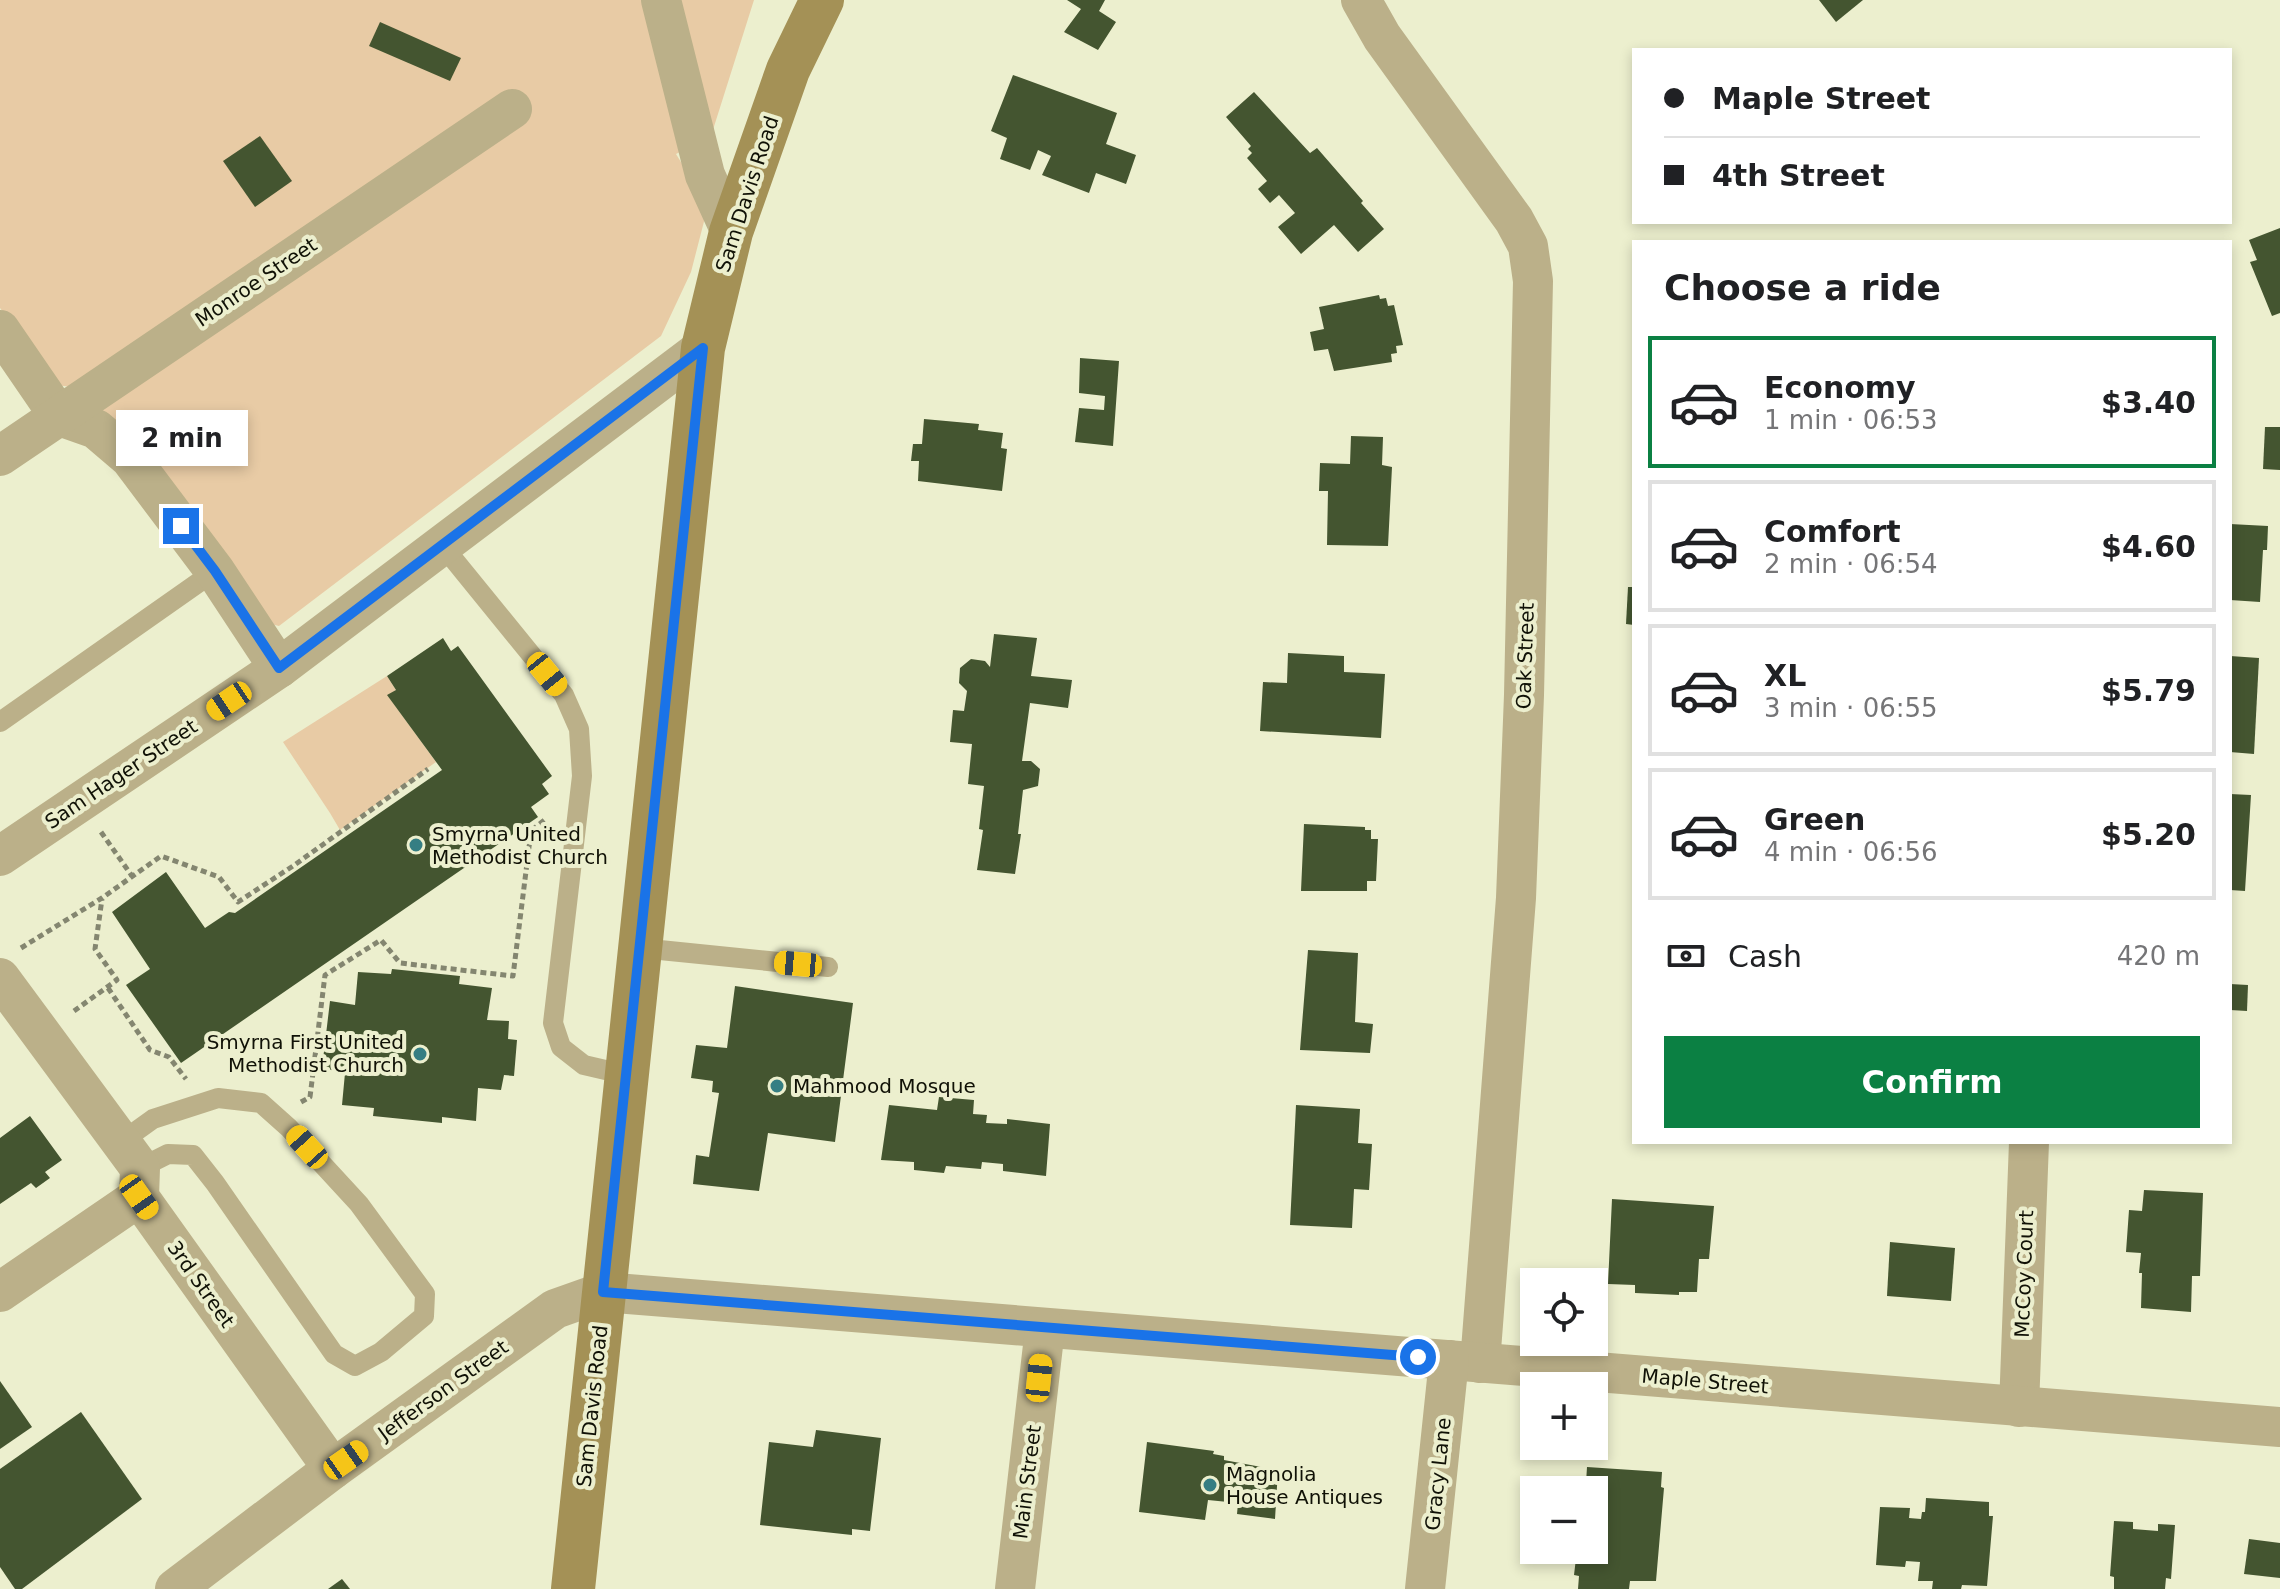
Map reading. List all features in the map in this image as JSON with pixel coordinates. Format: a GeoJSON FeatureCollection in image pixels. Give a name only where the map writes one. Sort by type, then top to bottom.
{"type":"FeatureCollection","features":[{"type":"Feature","properties":{"kind":"street"},"geometry":{"type":"LineString","coordinates":[[661,0],[705,175],[731,232]]}},
{"type":"Feature","properties":{"kind":"street","name":"Sam Davis Road"},"geometry":{"type":"LineString","coordinates":[[573,1589],[703,348],[731,232],[788,70],[822,0]]}},
{"type":"Feature","properties":{"kind":"street","name":"Oak Street"},"geometry":{"type":"LineString","coordinates":[[1361,0],[1382,37],[1514,220],[1528,246],[1533,281],[1517,882],[1464,1361]]}},
{"type":"Feature","properties":{"kind":"street","name":"Monroe Street"},"geometry":{"type":"LineString","coordinates":[[0,456],[512,109]]}},
{"type":"Feature","properties":{"kind":"street"},"geometry":{"type":"LineString","coordinates":[[0,330],[59,416],[96,429],[130,458],[215,571],[279,668]]}},
{"type":"Feature","properties":{"kind":"street","name":"Sam Hager Street"},"geometry":{"type":"LineString","coordinates":[[0,856],[279,668],[703,348]]}},
{"type":"Feature","properties":{"kind":"street","name":"3rd Street"},"geometry":{"type":"LineString","coordinates":[[14,996],[134,1169],[333,1469]]}},
{"type":"Feature","properties":{"kind":"street","name":"McCoy Court"},"geometry":{"type":"LineString","coordinates":[[2019,1407],[2029,1144]]}},
{"type":"Feature","properties":{"kind":"street"},"geometry":{"type":"LineString","coordinates":[[0,1292],[134,1169]]}},
{"type":"Feature","properties":{"kind":"street","name":"Maple Street"},"geometry":{"type":"LineString","coordinates":[[603,1292],[2280,1427]]}},
{"type":"Feature","properties":{"kind":"street","name":"Jefferson Street"},"geometry":{"type":"LineString","coordinates":[[175,1589],[333,1469],[555,1309],[603,1292]]}},
{"type":"Feature","properties":{"kind":"street","name":"Main Street"},"geometry":{"type":"LineString","coordinates":[[1015,1589],[1045,1328]]}},
{"type":"Feature","properties":{"kind":"street","name":"Gracy Lane"},"geometry":{"type":"LineString","coordinates":[[1425,1589],[1464,1361]]}},
{"type":"Feature","properties":{"kind":"lane"},"geometry":{"type":"LineString","coordinates":[[442,545],[564,695],[579,729],[582,776],[553,1023],[561,1047],[584,1065],[627,1075]]}},
{"type":"Feature","properties":{"kind":"lane"},"geometry":{"type":"LineString","coordinates":[[0,722],[215,571]]}},
{"type":"Feature","properties":{"kind":"lane"},"geometry":{"type":"LineString","coordinates":[[640,948],[828,967]]}},
{"type":"Feature","properties":{"kind":"lane"},"geometry":{"type":"LineString","coordinates":[[218,1098],[261,1103],[289,1128],[359,1204],[425,1294],[424,1316],[381,1352],[355,1366],[334,1354],[193,1155],[168,1154],[134,1169],[153,1119],[218,1098]]}},
{"type":"Feature","properties":{"kind":"path"},"geometry":{"type":"LineString","coordinates":[[14,996],[102,898],[161,856],[219,877],[238,902],[428,769]]}},
{"type":"Feature","properties":{"kind":"path"},"geometry":{"type":"LineString","coordinates":[[275,1115],[310,1097],[325,975],[381,940],[400,963],[513,976],[531,831],[580,791]]}},
{"type":"Feature","properties":{"kind":"path"},"geometry":{"type":"LineString","coordinates":[[80,802],[132,877]]}},
{"type":"Feature","properties":{"kind":"path"},"geometry":{"type":"LineString","coordinates":[[14,996],[108,988],[117,980],[95,949],[102,898]]}},
{"type":"Feature","properties":{"kind":"path"},"geometry":{"type":"LineString","coordinates":[[108,988],[150,1050],[169,1057],[205,1102]]}},
{"type":"Feature","properties":{"kind":"shaded area"},"geometry":{"type":"Polygon","coordinates":[[[0,0],[754,0],[711,136],[676,154],[708,206],[691,272],[661,336],[279,626],[263,622],[100,412],[88,389],[56,385],[0,308],[0,0]]]}},
{"type":"Feature","properties":{"kind":"shaded area"},"geometry":{"type":"Polygon","coordinates":[[[387,676],[396,690],[388,696],[436,762],[340,830],[283,742],[387,676]]]}},
{"type":"Feature","properties":{"kind":"building"},"geometry":{"type":"Polygon","coordinates":[[[1067,0],[1105,0],[1099,11],[1116,22],[1098,50],[1064,32],[1081,9],[1067,0]]]}},
{"type":"Feature","properties":{"kind":"building"},"geometry":{"type":"Polygon","coordinates":[[[1819,0],[1863,0],[1836,22],[1819,0]]]}},
{"type":"Feature","properties":{"kind":"building"},"geometry":{"type":"Polygon","coordinates":[[[380,22],[461,58],[450,81],[369,46],[380,22]]]}},
{"type":"Feature","properties":{"kind":"building"},"geometry":{"type":"Polygon","coordinates":[[[1013,75],[1117,113],[1106,144],[1136,155],[1126,184],[1096,173],[1089,193],[1042,175],[1051,156],[1038,150],[1030,170],[1000,159],[1007,138],[991,131],[1013,75]]]}},
{"type":"Feature","properties":{"kind":"building"},"geometry":{"type":"Polygon","coordinates":[[[1254,92],[1310,153],[1317,148],[1384,229],[1358,252],[1334,225],[1301,254],[1278,227],[1295,213],[1279,195],[1270,203],[1258,189],[1267,181],[1247,158],[1252,153],[1248,149],[1251,146],[1226,117],[1254,92]]]}},
{"type":"Feature","properties":{"kind":"building"},"geometry":{"type":"Polygon","coordinates":[[[260,136],[292,181],[255,207],[223,161],[260,136]]]}},
{"type":"Feature","properties":{"kind":"building"},"geometry":{"type":"Polygon","coordinates":[[[2280,228],[2280,313],[2272,316],[2250,262],[2257,260],[2249,240],[2280,228]]]}},
{"type":"Feature","properties":{"kind":"building"},"geometry":{"type":"Polygon","coordinates":[[[1379,295],[1380,299],[1386,298],[1388,306],[1394,305],[1403,345],[1396,346],[1397,353],[1391,354],[1392,362],[1334,371],[1328,349],[1314,351],[1310,332],[1324,329],[1319,307],[1379,295]]]}},
{"type":"Feature","properties":{"kind":"building"},"geometry":{"type":"Polygon","coordinates":[[[1080,358],[1119,361],[1113,446],[1075,442],[1079,408],[1104,410],[1105,396],[1079,393],[1080,358]]]}},
{"type":"Feature","properties":{"kind":"building"},"geometry":{"type":"Polygon","coordinates":[[[924,419],[979,424],[978,430],[1003,433],[1001,448],[1007,449],[1002,491],[918,481],[919,461],[911,461],[913,444],[922,444],[924,419]]]}},
{"type":"Feature","properties":{"kind":"building"},"geometry":{"type":"Polygon","coordinates":[[[2265,427],[2280,427],[2280,470],[2263,469],[2265,427]]]}},
{"type":"Feature","properties":{"kind":"building"},"geometry":{"type":"Polygon","coordinates":[[[1351,436],[1383,437],[1382,465],[1392,467],[1388,546],[1327,545],[1328,491],[1319,491],[1320,463],[1350,464],[1351,436]]]}},
{"type":"Feature","properties":{"kind":"building"},"geometry":{"type":"Polygon","coordinates":[[[2232,524],[2268,526],[2267,550],[2263,550],[2260,602],[2232,600],[2232,524]]]}},
{"type":"Feature","properties":{"kind":"building"},"geometry":{"type":"Polygon","coordinates":[[[1628,587],[1632,587],[1632,625],[1626,624],[1628,587]]]}},
{"type":"Feature","properties":{"kind":"building"},"geometry":{"type":"Polygon","coordinates":[[[994,634],[1037,638],[1031,676],[1072,680],[1068,708],[1030,703],[1022,761],[1031,761],[1040,769],[1038,786],[1023,790],[1015,874],[977,870],[983,830],[979,829],[984,786],[968,784],[972,744],[950,742],[953,710],[964,711],[967,691],[959,683],[960,668],[971,659],[985,661],[990,667],[994,634]]]}},
{"type":"Feature","properties":{"kind":"building","name":"Smyrna United Methodist Church"},"geometry":{"type":"Polygon","coordinates":[[[443,638],[451,651],[458,646],[552,776],[542,784],[549,794],[531,807],[538,817],[181,1063],[126,985],[150,969],[112,912],[166,872],[205,928],[229,912],[235,913],[442,770],[387,695],[396,690],[387,676],[443,638]]]}},
{"type":"Feature","properties":{"kind":"building"},"geometry":{"type":"Polygon","coordinates":[[[1288,653],[1344,656],[1344,672],[1385,674],[1381,738],[1260,731],[1263,682],[1287,683],[1288,653]]]}},
{"type":"Feature","properties":{"kind":"building"},"geometry":{"type":"Polygon","coordinates":[[[2232,656],[2259,658],[2254,754],[2232,752],[2232,656]]]}},
{"type":"Feature","properties":{"kind":"building"},"geometry":{"type":"Polygon","coordinates":[[[2232,794],[2251,795],[2245,891],[2232,890],[2232,794]]]}},
{"type":"Feature","properties":{"kind":"building"},"geometry":{"type":"Polygon","coordinates":[[[1304,824],[1365,827],[1365,830],[1371,830],[1371,839],[1378,839],[1376,881],[1367,881],[1367,891],[1301,891],[1304,824]]]}},
{"type":"Feature","properties":{"kind":"building"},"geometry":{"type":"Polygon","coordinates":[[[1308,950],[1358,953],[1355,1022],[1373,1024],[1370,1053],[1300,1050],[1308,950]]]}},
{"type":"Feature","properties":{"kind":"building","name":"Smyrna First United Methodist Church"},"geometry":{"type":"Polygon","coordinates":[[[392,969],[460,976],[459,984],[492,988],[487,1020],[509,1021],[508,1039],[517,1040],[514,1076],[504,1075],[501,1090],[478,1088],[476,1121],[442,1117],[442,1123],[373,1116],[374,1108],[342,1105],[345,1073],[322,1068],[330,1001],[355,1005],[358,972],[391,974],[392,969]]]}},
{"type":"Feature","properties":{"kind":"building"},"geometry":{"type":"Polygon","coordinates":[[[2232,984],[2248,985],[2247,1011],[2232,1010],[2232,984]]]}},
{"type":"Feature","properties":{"kind":"building","name":"Mahmood Mosque"},"geometry":{"type":"Polygon","coordinates":[[[735,986],[853,1003],[835,1142],[768,1133],[759,1191],[693,1184],[696,1155],[709,1157],[719,1093],[712,1092],[713,1081],[691,1078],[696,1045],[727,1048],[735,986]]]}},
{"type":"Feature","properties":{"kind":"building"},"geometry":{"type":"Polygon","coordinates":[[[939,1097],[974,1100],[973,1114],[987,1115],[986,1123],[1007,1124],[1007,1119],[1050,1124],[1046,1176],[1003,1171],[1003,1164],[982,1162],[981,1169],[946,1166],[944,1173],[914,1170],[914,1162],[881,1160],[889,1105],[937,1110],[939,1097]]]}},
{"type":"Feature","properties":{"kind":"building"},"geometry":{"type":"Polygon","coordinates":[[[1296,1105],[1360,1109],[1358,1143],[1372,1144],[1369,1190],[1354,1189],[1352,1228],[1290,1225],[1296,1105]]]}},
{"type":"Feature","properties":{"kind":"building"},"geometry":{"type":"Polygon","coordinates":[[[30,1116],[62,1160],[45,1172],[50,1178],[36,1188],[31,1183],[0,1204],[0,1138],[30,1116]]]}},
{"type":"Feature","properties":{"kind":"building"},"geometry":{"type":"Polygon","coordinates":[[[2144,1190],[2203,1193],[2200,1276],[2192,1276],[2191,1312],[2141,1308],[2141,1253],[2126,1252],[2129,1210],[2142,1211],[2144,1190]]]}},
{"type":"Feature","properties":{"kind":"building"},"geometry":{"type":"Polygon","coordinates":[[[1612,1199],[1714,1206],[1709,1259],[1699,1259],[1697,1292],[1679,1292],[1679,1295],[1635,1293],[1635,1285],[1608,1284],[1612,1199]]]}},
{"type":"Feature","properties":{"kind":"building"},"geometry":{"type":"Polygon","coordinates":[[[1890,1242],[1955,1248],[1951,1301],[1887,1296],[1890,1242]]]}},
{"type":"Feature","properties":{"kind":"building"},"geometry":{"type":"Polygon","coordinates":[[[0,1381],[32,1427],[0,1449],[0,1381]]]}},
{"type":"Feature","properties":{"kind":"building"},"geometry":{"type":"Polygon","coordinates":[[[81,1412],[142,1499],[22,1589],[15,1589],[0,1567],[0,1469],[81,1412]]]}},
{"type":"Feature","properties":{"kind":"building"},"geometry":{"type":"Polygon","coordinates":[[[816,1430],[881,1438],[870,1531],[852,1529],[852,1535],[760,1525],[769,1442],[813,1447],[816,1430]]]}},
{"type":"Feature","properties":{"kind":"building","name":"Magnolia House Antiques"},"geometry":{"type":"Polygon","coordinates":[[[1147,1442],[1214,1451],[1213,1454],[1224,1456],[1224,1460],[1278,1470],[1275,1519],[1237,1514],[1238,1503],[1208,1500],[1205,1520],[1139,1512],[1147,1442]]]}},
{"type":"Feature","properties":{"kind":"building"},"geometry":{"type":"Polygon","coordinates":[[[1587,1467],[1662,1472],[1661,1487],[1664,1488],[1656,1581],[1630,1581],[1629,1589],[1578,1589],[1579,1576],[1574,1575],[1575,1564],[1608,1564],[1608,1476],[1586,1476],[1587,1467]]]}},
{"type":"Feature","properties":{"kind":"building"},"geometry":{"type":"Polygon","coordinates":[[[1926,1498],[1989,1502],[1989,1516],[1993,1516],[1987,1586],[1932,1589],[1933,1581],[1918,1581],[1920,1562],[1906,1561],[1905,1567],[1876,1565],[1880,1507],[1910,1508],[1909,1518],[1921,1519],[1926,1498]]]}},
{"type":"Feature","properties":{"kind":"building"},"geometry":{"type":"Polygon","coordinates":[[[2114,1521],[2133,1522],[2133,1529],[2158,1531],[2158,1524],[2175,1525],[2171,1579],[2166,1578],[2165,1589],[2114,1589],[2114,1577],[2110,1576],[2114,1521]]]}},
{"type":"Feature","properties":{"kind":"building"},"geometry":{"type":"Polygon","coordinates":[[[2249,1539],[2280,1543],[2280,1578],[2244,1574],[2249,1539]]]}},
{"type":"Feature","properties":{"kind":"building"},"geometry":{"type":"Polygon","coordinates":[[[342,1579],[350,1589],[328,1589],[342,1579]]]}},
{"type":"Feature","properties":{"kind":"place","name":"Smyrna United Methodist Church"},"geometry":{"type":"Point","coordinates":[416,845]}},
{"type":"Feature","properties":{"kind":"place","name":"Smyrna First United Methodist Church"},"geometry":{"type":"Point","coordinates":[420,1054]}},
{"type":"Feature","properties":{"kind":"place","name":"Mahmood Mosque"},"geometry":{"type":"Point","coordinates":[777,1086]}},
{"type":"Feature","properties":{"kind":"place","name":"Magnolia House Antiques"},"geometry":{"type":"Point","coordinates":[1210,1485]}},
{"type":"Feature","properties":{"kind":"route"},"geometry":{"type":"LineString","coordinates":[[181,526],[215,571],[279,668],[703,348],[603,1292],[1418,1357]]}}]}
